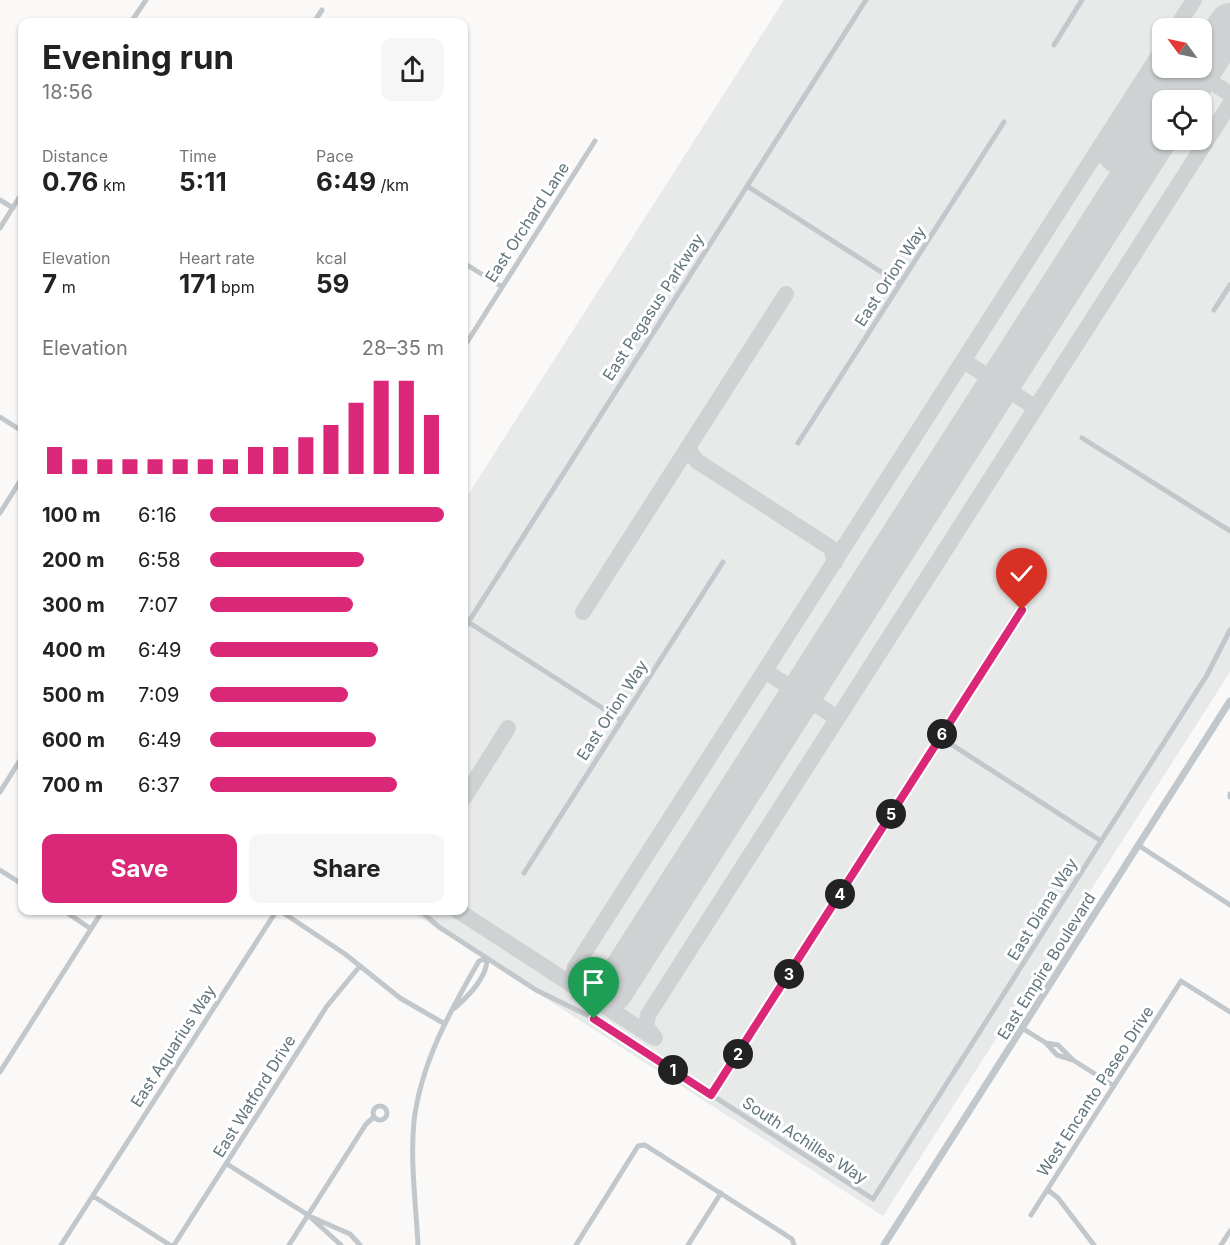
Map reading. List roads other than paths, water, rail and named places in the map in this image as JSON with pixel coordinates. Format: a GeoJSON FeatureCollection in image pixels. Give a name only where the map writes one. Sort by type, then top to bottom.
{"type":"FeatureCollection","features":[{"type":"Feature","properties":{"kind":"street"},"geometry":{"type":"LineString","coordinates":[[134,18],[146,0]]}},
{"type":"Feature","properties":{"kind":"street","name":"East Pegasus Parkway"},"geometry":{"type":"LineString","coordinates":[[468,622],[866,0]]}},
{"type":"Feature","properties":{"kind":"street"},"geometry":{"type":"LineString","coordinates":[[1053,45],[1082,0]]}},
{"type":"Feature","properties":{"kind":"street"},"geometry":{"type":"LineString","coordinates":[[317,18],[322,10]]}},
{"type":"Feature","properties":{"kind":"street","name":"East Orion Way"},"geometry":{"type":"LineString","coordinates":[[798,443],[1004,122]]}},
{"type":"Feature","properties":{"kind":"street","name":"East Orchard Lane"},"geometry":{"type":"LineString","coordinates":[[468,341],[595,141]]}},
{"type":"Feature","properties":{"kind":"street"},"geometry":{"type":"LineString","coordinates":[[747,186],[900,284]]}},
{"type":"Feature","properties":{"kind":"street"},"geometry":{"type":"LineString","coordinates":[[0,200],[13,208]]}},
{"type":"Feature","properties":{"kind":"street"},"geometry":{"type":"LineString","coordinates":[[0,228],[18,200]]}},
{"type":"Feature","properties":{"kind":"street"},"geometry":{"type":"LineString","coordinates":[[468,266],[501,287]]}},
{"type":"Feature","properties":{"kind":"street"},"geometry":{"type":"LineString","coordinates":[[1214,310],[1230,285]]}},
{"type":"Feature","properties":{"kind":"street"},"geometry":{"type":"LineString","coordinates":[[0,417],[18,428]]}},
{"type":"Feature","properties":{"kind":"street"},"geometry":{"type":"LineString","coordinates":[[1082,438],[1230,531]]}},
{"type":"Feature","properties":{"kind":"street"},"geometry":{"type":"LineString","coordinates":[[0,513],[18,484]]}},
{"type":"Feature","properties":{"kind":"street","name":"East Orion Way"},"geometry":{"type":"LineString","coordinates":[[524,873],[723,562]]}},
{"type":"Feature","properties":{"kind":"street"},"geometry":{"type":"LineString","coordinates":[[711,1095],[1022,610]]}},
{"type":"Feature","properties":{"kind":"street"},"geometry":{"type":"LineString","coordinates":[[468,622],[621,720]]}},
{"type":"Feature","properties":{"kind":"street","name":"East Diana Way"},"geometry":{"type":"LineString","coordinates":[[873,1199],[1207,675],[1230,630]]}},
{"type":"Feature","properties":{"kind":"street","name":"East Empire Boulevard"},"geometry":{"type":"LineString","coordinates":[[884,1245],[1230,701]]}},
{"type":"Feature","properties":{"kind":"street"},"geometry":{"type":"LineString","coordinates":[[940,737],[1101,841]]}},
{"type":"Feature","properties":{"kind":"street"},"geometry":{"type":"LineString","coordinates":[[0,792],[18,763]]}},
{"type":"Feature","properties":{"kind":"street"},"geometry":{"type":"LineString","coordinates":[[1138,845],[1230,905]]}},
{"type":"Feature","properties":{"kind":"street"},"geometry":{"type":"LineString","coordinates":[[0,870],[18,881]]}},
{"type":"Feature","properties":{"kind":"street"},"geometry":{"type":"LineString","coordinates":[[70,915],[91,929]]}},
{"type":"Feature","properties":{"kind":"street"},"geometry":{"type":"LineString","coordinates":[[0,1072],[100,915]]}},
{"type":"Feature","properties":{"kind":"street","name":"East Aquarius Way"},"geometry":{"type":"LineString","coordinates":[[61,1245],[275,915]]}},
{"type":"Feature","properties":{"kind":"street"},"geometry":{"type":"LineString","coordinates":[[285,915],[360,966],[400,998],[445,1024]]}},
{"type":"Feature","properties":{"kind":"street","name":"South Achilles Way"},"geometry":{"type":"LineString","coordinates":[[427,915],[546,996],[590,1016],[873,1199]]}},
{"type":"Feature","properties":{"kind":"street"},"geometry":{"type":"LineString","coordinates":[[418,1245],[413,1146],[415,1120],[431,1053],[455,1008],[468,995],[488,967],[487,958],[479,961],[460,991],[455,1008]]}},
{"type":"Feature","properties":{"kind":"street","name":"East Watford Drive"},"geometry":{"type":"LineString","coordinates":[[174,1245],[327,1006],[360,966]]}},
{"type":"Feature","properties":{"kind":"street","name":"West Encanto Paseo Drive"},"geometry":{"type":"LineString","coordinates":[[1031,1215],[1180,981],[1230,1012]]}},
{"type":"Feature","properties":{"kind":"street"},"geometry":{"type":"LineString","coordinates":[[1022,1028],[1046,1043],[1057,1055],[1073,1059]]}},
{"type":"Feature","properties":{"kind":"street"},"geometry":{"type":"LineString","coordinates":[[1046,1043],[1055,1043],[1073,1059],[1114,1086]]}},
{"type":"Feature","properties":{"kind":"street"},"geometry":{"type":"LineString","coordinates":[[1057,1055],[1062,1048]]}},
{"type":"Feature","properties":{"kind":"street"},"geometry":{"type":"LineString","coordinates":[[289,1245],[366,1124],[374,1117]]}},
{"type":"Feature","properties":{"kind":"street"},"geometry":{"type":"LineString","coordinates":[[576,1245],[641,1145],[649,1147],[721,1192],[794,1244]]}},
{"type":"Feature","properties":{"kind":"street"},"geometry":{"type":"LineString","coordinates":[[227,1164],[308,1215],[340,1244],[345,1234]]}},
{"type":"Feature","properties":{"kind":"street"},"geometry":{"type":"LineString","coordinates":[[1047,1190],[1058,1198],[1094,1245]]}},
{"type":"Feature","properties":{"kind":"street"},"geometry":{"type":"LineString","coordinates":[[688,1245],[721,1192]]}},
{"type":"Feature","properties":{"kind":"street"},"geometry":{"type":"LineString","coordinates":[[93,1196],[170,1245]]}},
{"type":"Feature","properties":{"kind":"street"},"geometry":{"type":"LineString","coordinates":[[308,1215],[351,1235],[360,1245]]}},
{"type":"Feature","properties":{"kind":"street"},"geometry":{"type":"LineString","coordinates":[[1221,1245],[1230,1231]]}}]}
